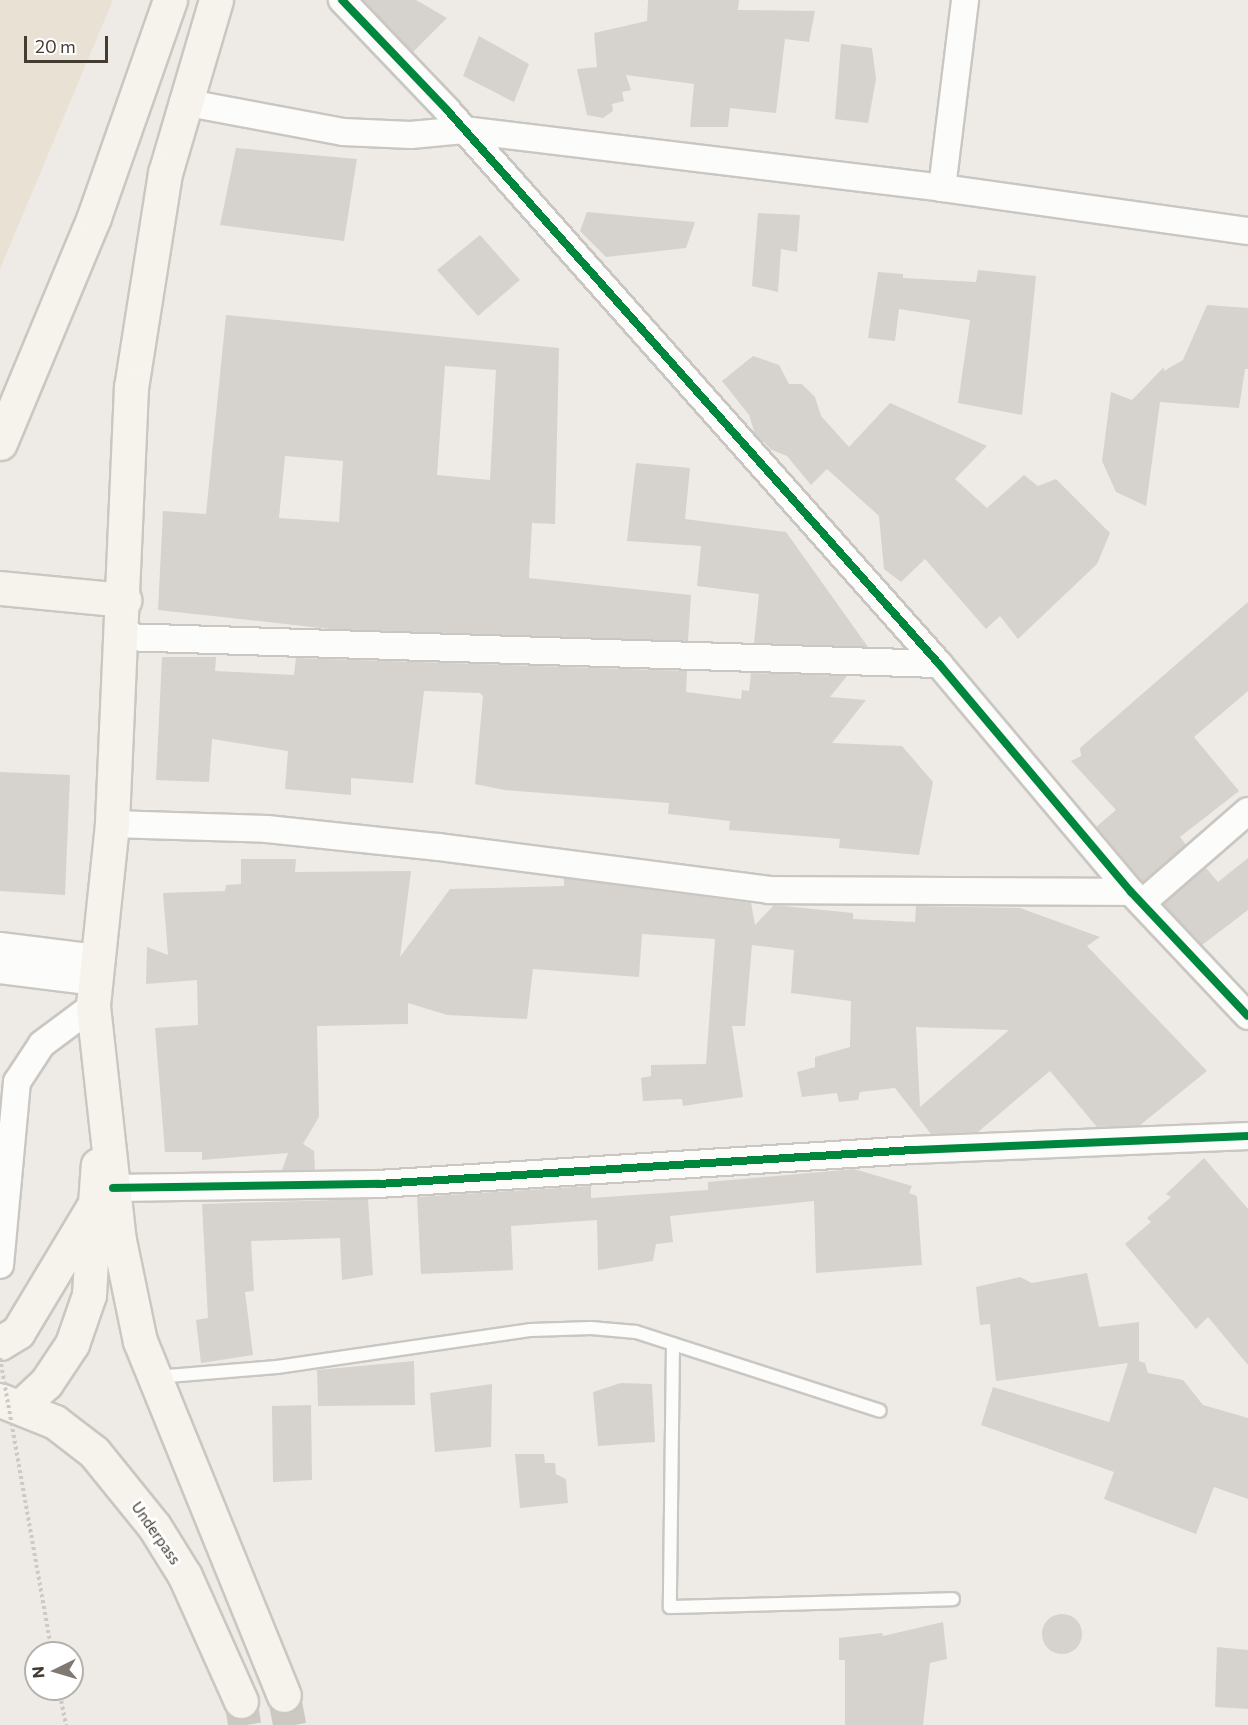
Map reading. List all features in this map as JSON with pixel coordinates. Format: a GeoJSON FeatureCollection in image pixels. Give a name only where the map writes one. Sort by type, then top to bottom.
{"type":"FeatureCollection","features":[{"type":"Feature","properties":{"kind":"main road"},"geometry":{"type":"LineString","coordinates":[[0,443],[94,217],[170,0]]}},
{"type":"Feature","properties":{"kind":"main road"},"geometry":{"type":"LineString","coordinates":[[11,1403],[46,1383],[72,1344],[89,1295],[104,1196],[103,1098],[96,982],[112,824],[123,637],[131,387],[165,173],[183,102],[216,0]]}},
{"type":"Feature","properties":{"kind":"main road"},"geometry":{"type":"LineString","coordinates":[[0,588],[124,600]]}},
{"type":"Feature","properties":{"kind":"main road"},"geometry":{"type":"LineString","coordinates":[[0,1343],[23,1324],[104,1196]]}},
{"type":"Feature","properties":{"kind":"main road"},"geometry":{"type":"LineString","coordinates":[[104,1196],[119,1240],[140,1341],[284,1695]]}},
{"type":"Feature","properties":{"kind":"main road","name":"Underpass"},"geometry":{"type":"LineString","coordinates":[[11,1403],[55,1422],[94,1452],[154,1526],[185,1576],[241,1701]]}},
{"type":"Feature","properties":{"kind":"street"},"geometry":{"type":"LineString","coordinates":[[342,0],[464,130],[939,664],[1136,897],[1248,1016]]}},
{"type":"Feature","properties":{"kind":"street"},"geometry":{"type":"LineString","coordinates":[[942,188],[965,0]]}},
{"type":"Feature","properties":{"kind":"street"},"geometry":{"type":"LineString","coordinates":[[183,102],[343,132],[411,135],[464,130],[942,188],[1248,231]]}},
{"type":"Feature","properties":{"kind":"street"},"geometry":{"type":"LineString","coordinates":[[123,637],[939,664]]}},
{"type":"Feature","properties":{"kind":"street"},"geometry":{"type":"LineString","coordinates":[[112,824],[267,829],[416,844],[768,890],[1136,897],[1248,811]]}},
{"type":"Feature","properties":{"kind":"street"},"geometry":{"type":"LineString","coordinates":[[0,946],[96,982]]}},
{"type":"Feature","properties":{"kind":"street"},"geometry":{"type":"LineString","coordinates":[[0,970],[96,982]]}},
{"type":"Feature","properties":{"kind":"street"},"geometry":{"type":"LineString","coordinates":[[1,1253],[9,1082],[96,982]]}},
{"type":"Feature","properties":{"kind":"street"},"geometry":{"type":"LineString","coordinates":[[104,1196],[378,1184],[913,1150],[1248,1136]]}},
{"type":"Feature","properties":{"kind":"lane"},"geometry":{"type":"LineString","coordinates":[[156,1377],[277,1367],[531,1330],[636,1332],[880,1411]]}},
{"type":"Feature","properties":{"kind":"lane"},"geometry":{"type":"LineString","coordinates":[[673,1344],[670,1607],[953,1599]]}},
{"type":"Feature","properties":{"kind":"path"},"geometry":{"type":"LineString","coordinates":[[0,1359],[50,1641]]}},
{"type":"Feature","properties":{"kind":"path"},"geometry":{"type":"LineString","coordinates":[[61,1701],[66,1725]]}},
{"type":"Feature","properties":{"kind":"shaded area"},"geometry":{"type":"Polygon","coordinates":[[[0,0],[113,0],[0,269],[0,0]]]}},
{"type":"Feature","properties":{"kind":"building"},"geometry":{"type":"Polygon","coordinates":[[[363,0],[416,0],[447,18],[413,52],[363,0]]]}},
{"type":"Feature","properties":{"kind":"building"},"geometry":{"type":"Polygon","coordinates":[[[648,0],[739,0],[738,10],[815,11],[809,42],[785,39],[776,113],[730,108],[728,127],[690,127],[694,84],[626,75],[631,90],[622,92],[624,101],[612,104],[613,111],[603,118],[587,115],[577,69],[597,67],[594,33],[647,21],[648,0]]]}},
{"type":"Feature","properties":{"kind":"building"},"geometry":{"type":"Polygon","coordinates":[[[479,36],[529,64],[514,102],[463,76],[479,36]]]}},
{"type":"Feature","properties":{"kind":"building"},"geometry":{"type":"Polygon","coordinates":[[[841,44],[872,48],[876,79],[868,123],[835,119],[841,44]]]}},
{"type":"Feature","properties":{"kind":"building"},"geometry":{"type":"Polygon","coordinates":[[[236,148],[357,159],[344,241],[220,225],[236,148]]]}},
{"type":"Feature","properties":{"kind":"building"},"geometry":{"type":"Polygon","coordinates":[[[587,212],[695,222],[686,248],[606,257],[580,231],[587,212]]]}},
{"type":"Feature","properties":{"kind":"building"},"geometry":{"type":"Polygon","coordinates":[[[758,213],[800,215],[797,252],[781,249],[778,292],[752,286],[758,213]]]}},
{"type":"Feature","properties":{"kind":"building"},"geometry":{"type":"Polygon","coordinates":[[[480,235],[520,280],[478,316],[437,270],[480,235]]]}},
{"type":"Feature","properties":{"kind":"building"},"geometry":{"type":"Polygon","coordinates":[[[978,270],[1036,276],[1022,415],[958,403],[970,320],[899,309],[895,341],[868,338],[878,272],[903,274],[903,278],[976,282],[978,270]]]}},
{"type":"Feature","properties":{"kind":"building"},"geometry":{"type":"Polygon","coordinates":[[[1207,305],[1248,308],[1248,369],[1245,369],[1239,408],[1160,402],[1146,506],[1116,492],[1102,461],[1111,392],[1132,400],[1164,367],[1164,371],[1183,360],[1207,305]]]}},
{"type":"Feature","properties":{"kind":"building"},"geometry":{"type":"Polygon","coordinates":[[[226,315],[559,348],[555,524],[532,523],[529,578],[691,595],[688,641],[330,629],[158,610],[163,511],[206,514],[226,315]],[[445,366],[437,475],[490,480],[496,370],[445,366]],[[285,456],[279,518],[339,522],[343,461],[285,456]]]}},
{"type":"Feature","properties":{"kind":"building"},"geometry":{"type":"Polygon","coordinates":[[[753,356],[779,365],[789,384],[802,384],[815,397],[821,416],[849,447],[890,403],[987,446],[955,479],[987,508],[1024,475],[1038,486],[1056,479],[1110,533],[1097,564],[1018,639],[1000,616],[986,629],[925,559],[901,582],[884,569],[879,516],[827,469],[811,485],[787,456],[772,450],[755,434],[749,415],[722,381],[753,356]]]}},
{"type":"Feature","properties":{"kind":"building"},"geometry":{"type":"Polygon","coordinates":[[[636,463],[690,468],[685,519],[786,532],[868,647],[754,643],[759,594],[697,586],[701,546],[627,541],[636,463]]]}},
{"type":"Feature","properties":{"kind":"building"},"geometry":{"type":"Polygon","coordinates":[[[1248,602],[1248,691],[1194,737],[1239,791],[1180,837],[1186,845],[1143,883],[1096,827],[1116,810],[1071,761],[1081,756],[1080,748],[1248,602]]]}},
{"type":"Feature","properties":{"kind":"building"},"geometry":{"type":"Polygon","coordinates":[[[162,657],[216,657],[215,671],[294,675],[296,658],[687,671],[686,692],[741,699],[742,690],[749,691],[751,673],[847,676],[830,697],[866,700],[832,743],[902,746],[933,782],[919,855],[839,848],[840,839],[729,830],[730,821],[668,814],[669,803],[504,790],[475,784],[483,696],[480,693],[424,691],[413,783],[351,778],[351,795],[285,789],[288,751],[212,739],[209,782],[156,780],[162,657]]]}},
{"type":"Feature","properties":{"kind":"building"},"geometry":{"type":"Polygon","coordinates":[[[0,772],[70,775],[65,895],[0,891],[0,772]]]}},
{"type":"Feature","properties":{"kind":"building"},"geometry":{"type":"Polygon","coordinates":[[[1248,858],[1248,910],[1202,945],[1163,904],[1206,868],[1218,882],[1248,858]]]}},
{"type":"Feature","properties":{"kind":"building"},"geometry":{"type":"Polygon","coordinates":[[[241,859],[296,859],[295,872],[411,871],[400,957],[450,889],[564,886],[564,878],[751,903],[755,925],[774,905],[853,913],[853,919],[915,922],[916,906],[1020,908],[1100,937],[1087,946],[1207,1071],[1139,1126],[1097,1127],[1050,1071],[978,1132],[931,1134],[895,1088],[860,1092],[858,1100],[839,1102],[837,1093],[802,1097],[797,1072],[815,1067],[815,1057],[850,1047],[851,1001],[791,993],[794,950],[752,945],[745,1026],[732,1026],[743,1097],[683,1106],[682,1099],[643,1101],[641,1078],[651,1076],[651,1065],[706,1064],[715,939],[642,934],[639,977],[533,969],[527,1019],[447,1015],[408,1003],[408,1024],[317,1026],[319,1117],[303,1144],[314,1151],[315,1170],[282,1170],[288,1153],[202,1160],[202,1152],[165,1152],[155,1028],[198,1025],[197,980],[146,984],[147,947],[168,955],[163,893],[225,891],[226,885],[241,884],[241,859]],[[916,1027],[920,1107],[1009,1030],[916,1027]]]}},
{"type":"Feature","properties":{"kind":"building"},"geometry":{"type":"Polygon","coordinates":[[[1204,1158],[1248,1209],[1248,1365],[1208,1317],[1196,1329],[1125,1244],[1151,1222],[1147,1218],[1171,1197],[1166,1194],[1204,1158]]]}},
{"type":"Feature","properties":{"kind":"building"},"geometry":{"type":"Polygon","coordinates":[[[854,1169],[912,1186],[909,1193],[917,1196],[922,1265],[816,1273],[814,1201],[670,1216],[673,1242],[656,1244],[653,1261],[598,1270],[597,1220],[511,1226],[513,1270],[421,1274],[417,1197],[591,1186],[591,1198],[708,1190],[708,1182],[854,1169]]]}},
{"type":"Feature","properties":{"kind":"building"},"geometry":{"type":"Polygon","coordinates":[[[368,1199],[373,1275],[342,1280],[340,1238],[251,1241],[254,1291],[245,1292],[253,1355],[201,1363],[196,1320],[208,1318],[202,1204],[368,1199]]]}},
{"type":"Feature","properties":{"kind":"building"},"geometry":{"type":"Polygon","coordinates":[[[1087,1273],[1099,1327],[1139,1322],[1139,1361],[1145,1363],[1148,1373],[1183,1380],[1203,1405],[1248,1418],[1248,1499],[1214,1487],[1196,1534],[1104,1499],[1114,1472],[981,1425],[993,1387],[1109,1422],[1128,1363],[996,1381],[990,1324],[980,1325],[976,1287],[1020,1277],[1032,1283],[1087,1273]]]}},
{"type":"Feature","properties":{"kind":"building"},"geometry":{"type":"Polygon","coordinates":[[[414,1361],[415,1405],[318,1406],[317,1370],[414,1361]]]}},
{"type":"Feature","properties":{"kind":"building"},"geometry":{"type":"Polygon","coordinates":[[[621,1383],[652,1384],[655,1442],[598,1446],[593,1392],[621,1383]]]}},
{"type":"Feature","properties":{"kind":"building"},"geometry":{"type":"Polygon","coordinates":[[[492,1384],[491,1447],[435,1452],[430,1393],[492,1384]]]}},
{"type":"Feature","properties":{"kind":"building"},"geometry":{"type":"Polygon","coordinates":[[[311,1405],[312,1480],[273,1482],[272,1406],[311,1405]]]}},
{"type":"Feature","properties":{"kind":"building"},"geometry":{"type":"Polygon","coordinates":[[[515,1454],[544,1454],[545,1463],[555,1463],[556,1474],[566,1479],[568,1503],[520,1508],[515,1454]]]}},
{"type":"Feature","properties":{"kind":"building"},"geometry":{"type":"Polygon","coordinates":[[[1062,1614],[1070,1615],[1076,1620],[1081,1626],[1081,1642],[1076,1648],[1070,1653],[1062,1654],[1054,1653],[1048,1648],[1043,1642],[1042,1634],[1043,1626],[1048,1620],[1054,1615],[1062,1614]]]}},
{"type":"Feature","properties":{"kind":"building"},"geometry":{"type":"Polygon","coordinates":[[[943,1622],[947,1659],[930,1663],[923,1725],[845,1725],[845,1660],[839,1660],[839,1638],[882,1633],[883,1636],[943,1622]]]}},
{"type":"Feature","properties":{"kind":"building"},"geometry":{"type":"Polygon","coordinates":[[[1217,1647],[1248,1650],[1248,1709],[1215,1707],[1217,1647]]]}},
{"type":"Feature","properties":{"kind":"tunnel"},"geometry":{"type":"LineString","coordinates":[[284,1695],[290,1725]]}},
{"type":"Feature","properties":{"kind":"tunnel"},"geometry":{"type":"LineString","coordinates":[[241,1701],[245,1725]]}},
{"type":"Feature","properties":{"kind":"cycle path"},"geometry":{"type":"LineString","coordinates":[[342,0],[447,110],[939,664],[1131,892],[1248,1016]]}},
{"type":"Feature","properties":{"kind":"cycle path"},"geometry":{"type":"LineString","coordinates":[[113,1188],[378,1184],[913,1150],[1248,1136]]}}]}
